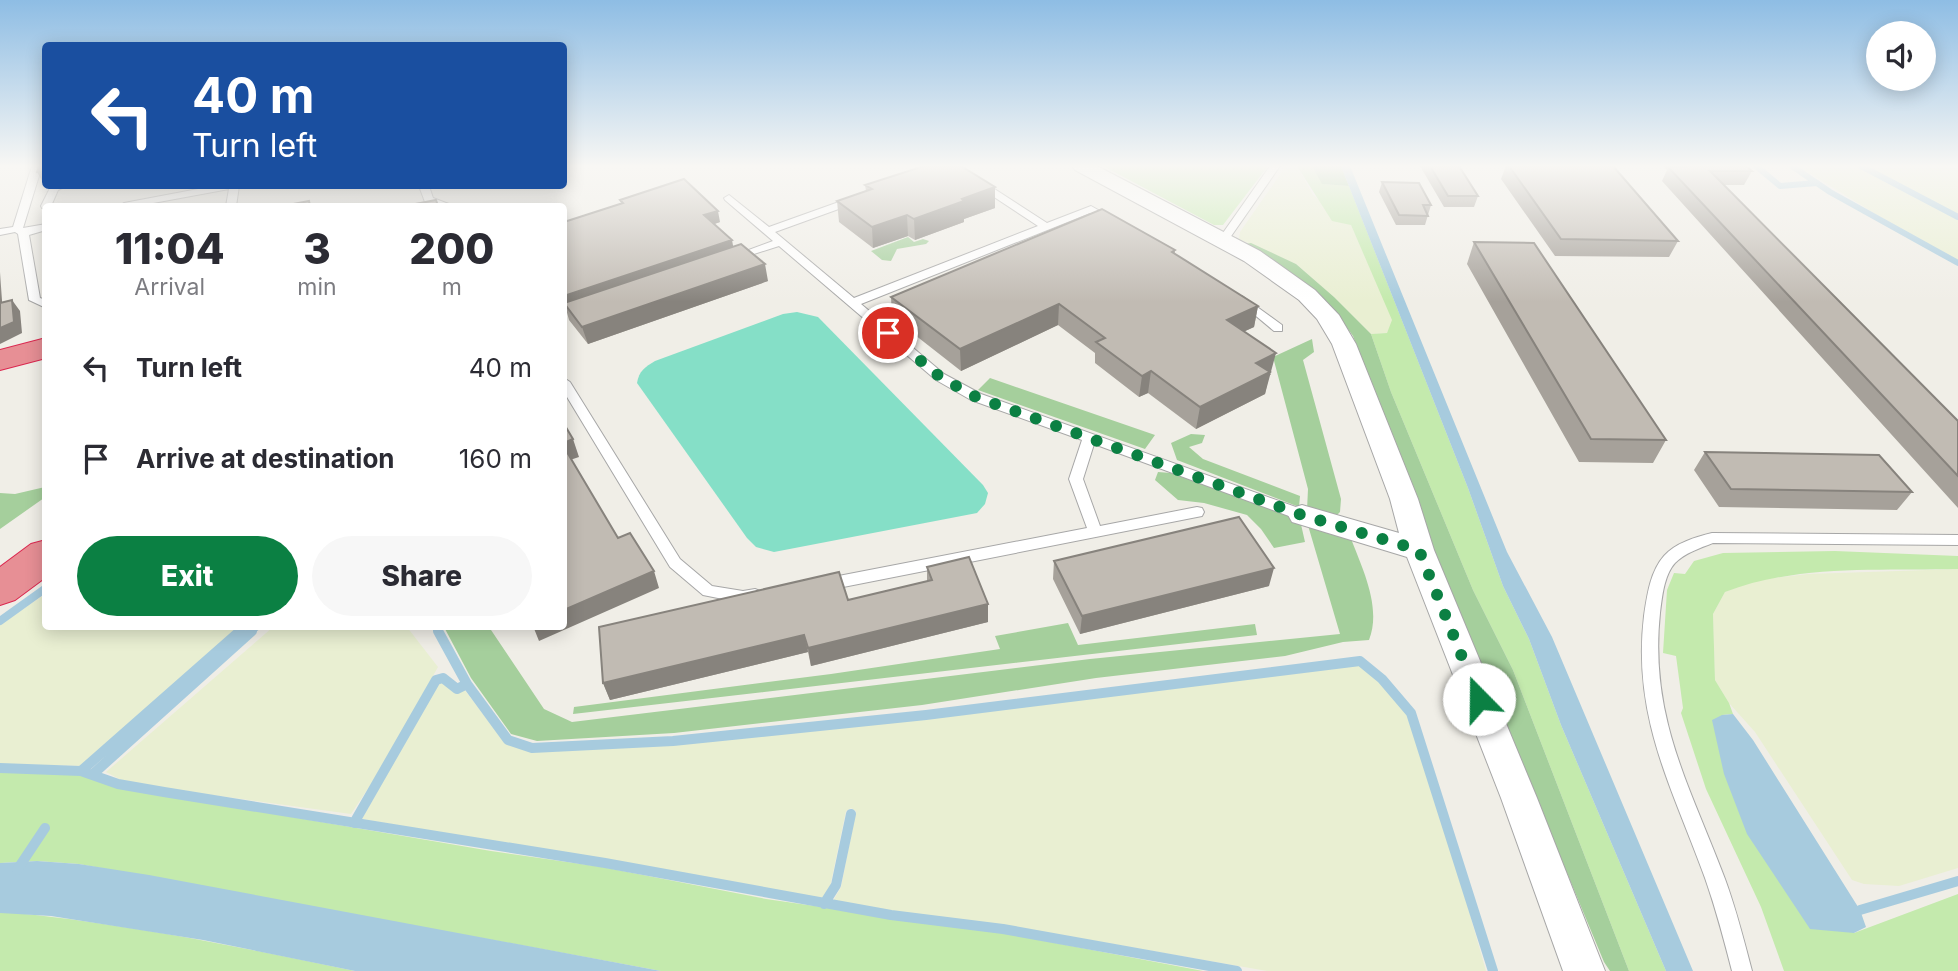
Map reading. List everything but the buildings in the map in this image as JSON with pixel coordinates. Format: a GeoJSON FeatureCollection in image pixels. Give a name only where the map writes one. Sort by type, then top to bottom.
{"type":"FeatureCollection","features":[{"type":"Feature","properties":{"kind":"highway"},"geometry":{"type":"LineString","coordinates":[[0,360],[42,349]]}},
{"type":"Feature","properties":{"kind":"highway"},"geometry":{"type":"LineString","coordinates":[[0,589],[42,558]]}},
{"type":"Feature","properties":{"kind":"street"},"geometry":{"type":"LineString","coordinates":[[1168,211],[1283,276],[1327,315],[1344,344],[1405,499],[1419,550],[1520,798],[1584,971]]}},
{"type":"Feature","properties":{"kind":"street"},"geometry":{"type":"LineString","coordinates":[[1302,515],[1419,550]]}},
{"type":"Feature","properties":{"kind":"lane"},"geometry":{"type":"LineString","coordinates":[[26,211],[23,212],[20,231],[35,300],[42,303]]}},
{"type":"Feature","properties":{"kind":"lane"},"geometry":{"type":"LineString","coordinates":[[745,211],[940,377],[976,397],[1302,515]]}},
{"type":"Feature","properties":{"kind":"lane"},"geometry":{"type":"LineString","coordinates":[[768,231],[822,211]]}},
{"type":"Feature","properties":{"kind":"lane"},"geometry":{"type":"LineString","coordinates":[[1022,211],[1047,227]]}},
{"type":"Feature","properties":{"kind":"lane"},"geometry":{"type":"LineString","coordinates":[[853,303],[1085,211]]}},
{"type":"Feature","properties":{"kind":"lane"},"geometry":{"type":"LineString","coordinates":[[1095,211],[1126,229]]}},
{"type":"Feature","properties":{"kind":"lane"},"geometry":{"type":"LineString","coordinates":[[1223,240],[1243,211]]}},
{"type":"Feature","properties":{"kind":"lane"},"geometry":{"type":"LineString","coordinates":[[0,232],[42,228]]}},
{"type":"Feature","properties":{"kind":"lane"},"geometry":{"type":"LineString","coordinates":[[717,264],[780,242]]}},
{"type":"Feature","properties":{"kind":"lane"},"geometry":{"type":"LineString","coordinates":[[1231,290],[1278,328]]}},
{"type":"Feature","properties":{"kind":"lane"},"geometry":{"type":"LineString","coordinates":[[567,387],[675,563],[708,590],[743,597],[771,593]]}},
{"type":"Feature","properties":{"kind":"lane"},"geometry":{"type":"LineString","coordinates":[[1089,438],[1076,479],[1095,531]]}},
{"type":"Feature","properties":{"kind":"lane"},"geometry":{"type":"LineString","coordinates":[[812,586],[1197,512]]}},
{"type":"Feature","properties":{"kind":"lane"},"geometry":{"type":"LineString","coordinates":[[1742,971],[1725,904],[1664,749],[1650,692],[1647,631],[1659,577],[1671,557],[1689,546],[1712,538],[1958,540]]}},
{"type":"Feature","properties":{"kind":"green space"},"geometry":{"type":"Polygon","coordinates":[[[1188,211],[1233,211],[1223,225],[1214,225],[1188,211]]]}},
{"type":"Feature","properties":{"kind":"green space"},"geometry":{"type":"Polygon","coordinates":[[[1254,211],[1334,211],[1351,225],[1393,320],[1387,333],[1371,334],[1296,264],[1239,239],[1240,232],[1254,211]]]}},
{"type":"Feature","properties":{"kind":"green space"},"geometry":{"type":"Polygon","coordinates":[[[1326,211],[1359,211],[1468,488],[1503,586],[1529,639],[1561,725],[1666,971],[1629,971],[1513,670],[1473,590],[1391,392],[1371,334],[1387,333],[1392,320],[1351,225],[1332,221],[1326,211]]]}},
{"type":"Feature","properties":{"kind":"green space"},"geometry":{"type":"Polygon","coordinates":[[[1871,211],[1958,211],[1958,261],[1871,211]]]}},
{"type":"Feature","properties":{"kind":"green space"},"geometry":{"type":"Polygon","coordinates":[[[908,237],[914,242],[923,239],[929,241],[926,244],[897,249],[891,261],[882,260],[871,251],[908,237]]]}},
{"type":"Feature","properties":{"kind":"green space"},"geometry":{"type":"Polygon","coordinates":[[[1251,243],[1296,264],[1371,334],[1391,392],[1473,590],[1513,670],[1629,971],[1610,971],[1604,962],[1439,565],[1353,336],[1318,294],[1276,262],[1244,244],[1251,243]]]}},
{"type":"Feature","properties":{"kind":"green space"},"geometry":{"type":"Polygon","coordinates":[[[797,312],[818,317],[983,485],[988,493],[985,504],[977,513],[774,552],[756,547],[747,538],[637,383],[643,370],[655,361],[783,314],[797,312]]]}},
{"type":"Feature","properties":{"kind":"green space"},"geometry":{"type":"Polygon","coordinates":[[[1312,339],[1314,352],[1303,360],[1341,499],[1340,512],[1336,516],[1307,510],[1308,489],[1273,357],[1312,339]]]}},
{"type":"Feature","properties":{"kind":"green space"},"geometry":{"type":"Polygon","coordinates":[[[990,378],[1155,435],[1145,449],[978,390],[990,378]]]}},
{"type":"Feature","properties":{"kind":"green space"},"geometry":{"type":"Polygon","coordinates":[[[1191,434],[1205,435],[1202,443],[1189,447],[1203,459],[1300,496],[1299,507],[1177,460],[1171,443],[1191,434]]]}},
{"type":"Feature","properties":{"kind":"green space"},"geometry":{"type":"Polygon","coordinates":[[[1158,472],[1171,473],[1300,520],[1305,542],[1274,548],[1247,515],[1204,503],[1178,500],[1155,480],[1158,472]]]}},
{"type":"Feature","properties":{"kind":"green space"},"geometry":{"type":"Polygon","coordinates":[[[42,488],[42,499],[0,529],[0,493],[15,494],[42,488]]]}},
{"type":"Feature","properties":{"kind":"green space"},"geometry":{"type":"Polygon","coordinates":[[[1307,522],[1350,536],[1372,601],[1369,640],[1343,642],[1285,656],[1096,678],[922,705],[674,733],[537,741],[511,734],[471,678],[446,630],[491,630],[544,709],[572,722],[1090,659],[1340,634],[1307,522]]]}},
{"type":"Feature","properties":{"kind":"green space"},"geometry":{"type":"Polygon","coordinates":[[[1835,551],[1958,556],[1958,569],[1810,573],[1753,583],[1725,592],[1713,614],[1715,680],[1733,714],[1722,715],[1854,933],[1958,894],[1958,971],[1784,971],[1761,907],[1706,789],[1681,713],[1683,708],[1676,656],[1663,653],[1667,590],[1674,573],[1685,574],[1694,561],[1723,553],[1835,551]]]}},
{"type":"Feature","properties":{"kind":"green space"},"geometry":{"type":"Polygon","coordinates":[[[1958,569],[1958,868],[1899,886],[1864,884],[1852,880],[1755,732],[1729,703],[1715,680],[1713,614],[1725,592],[1755,580],[1808,574],[1958,569]]]}},
{"type":"Feature","properties":{"kind":"green space"},"geometry":{"type":"Polygon","coordinates":[[[42,596],[42,630],[239,630],[84,766],[0,764],[0,625],[42,596]]]}},
{"type":"Feature","properties":{"kind":"green space"},"geometry":{"type":"Polygon","coordinates":[[[1068,623],[1078,645],[1255,624],[1257,635],[573,714],[574,707],[1000,649],[995,636],[1068,623]]]}},
{"type":"Feature","properties":{"kind":"green space"},"geometry":{"type":"Polygon","coordinates":[[[270,630],[409,630],[438,667],[379,772],[351,814],[168,789],[121,780],[106,772],[270,630]]]}},
{"type":"Feature","properties":{"kind":"green space"},"geometry":{"type":"Polygon","coordinates":[[[1359,664],[1380,681],[1407,712],[1451,848],[1486,971],[1267,971],[1004,925],[890,912],[833,901],[841,887],[856,811],[851,808],[846,811],[830,887],[822,899],[362,819],[438,683],[442,681],[455,693],[464,689],[505,743],[531,751],[673,745],[928,718],[1359,664]]]}},
{"type":"Feature","properties":{"kind":"green space"},"geometry":{"type":"Polygon","coordinates":[[[0,770],[80,773],[116,787],[491,851],[602,867],[766,899],[1003,933],[1203,971],[661,971],[79,864],[37,861],[0,863],[0,770]]]}},
{"type":"Feature","properties":{"kind":"green space"},"geometry":{"type":"Polygon","coordinates":[[[0,913],[138,929],[355,971],[0,971],[0,913]]]}},
{"type":"Feature","properties":{"kind":"water"},"geometry":{"type":"Polygon","coordinates":[[[1359,211],[1368,211],[1507,552],[1552,637],[1693,971],[1666,971],[1561,725],[1529,639],[1503,586],[1468,488],[1359,211]]]}},
{"type":"Feature","properties":{"kind":"water"},"geometry":{"type":"Polygon","coordinates":[[[1733,714],[1753,740],[1860,910],[1866,927],[1854,933],[1810,929],[1747,834],[1724,774],[1712,720],[1733,714]]]}},
{"type":"Feature","properties":{"kind":"water"},"geometry":{"type":"Polygon","coordinates":[[[37,861],[79,864],[149,875],[661,971],[355,971],[203,940],[51,916],[0,913],[0,863],[37,861]]]}},
{"type":"Feature","properties":{"kind":"waterway"},"geometry":{"type":"LineString","coordinates":[[1865,211],[1958,263]]}},
{"type":"Feature","properties":{"kind":"waterway"},"geometry":{"type":"LineString","coordinates":[[1947,211],[1958,217]]}},
{"type":"Feature","properties":{"kind":"waterway"},"geometry":{"type":"LineString","coordinates":[[0,621],[42,591]]}},
{"type":"Feature","properties":{"kind":"waterway"},"geometry":{"type":"LineString","coordinates":[[81,771],[240,631]]}},
{"type":"Feature","properties":{"kind":"waterway"},"geometry":{"type":"LineString","coordinates":[[92,775],[252,631]]}},
{"type":"Feature","properties":{"kind":"waterway"},"geometry":{"type":"LineString","coordinates":[[438,631],[467,684]]}},
{"type":"Feature","properties":{"kind":"waterway"},"geometry":{"type":"LineString","coordinates":[[467,684],[508,740],[532,748],[673,741],[926,715],[1360,661],[1382,679],[1411,713],[1493,971]]}},
{"type":"Feature","properties":{"kind":"waterway"},"geometry":{"type":"LineString","coordinates":[[354,823],[436,680],[443,678],[457,689],[467,684]]}},
{"type":"Feature","properties":{"kind":"waterway"},"geometry":{"type":"LineString","coordinates":[[0,768],[81,771]]}},
{"type":"Feature","properties":{"kind":"waterway"},"geometry":{"type":"LineString","coordinates":[[81,771],[92,775]]}},
{"type":"Feature","properties":{"kind":"waterway"},"geometry":{"type":"LineString","coordinates":[[92,775],[118,784],[354,823]]}},
{"type":"Feature","properties":{"kind":"waterway"},"geometry":{"type":"LineString","coordinates":[[825,903],[836,885],[851,814]]}},
{"type":"Feature","properties":{"kind":"waterway"},"geometry":{"type":"LineString","coordinates":[[354,823],[605,863],[825,903]]}},
{"type":"Feature","properties":{"kind":"waterway"},"geometry":{"type":"LineString","coordinates":[[17,870],[45,828]]}},
{"type":"Feature","properties":{"kind":"waterway"},"geometry":{"type":"LineString","coordinates":[[1860,910],[1958,881]]}},
{"type":"Feature","properties":{"kind":"waterway"},"geometry":{"type":"LineString","coordinates":[[825,903],[891,915],[1003,929],[1237,971]]}},
{"type":"Feature","properties":{"kind":"route"},"geometry":{"type":"LineString","coordinates":[[888,333],[940,377],[976,397],[1302,515],[1419,550],[1479,699]]}}]}
